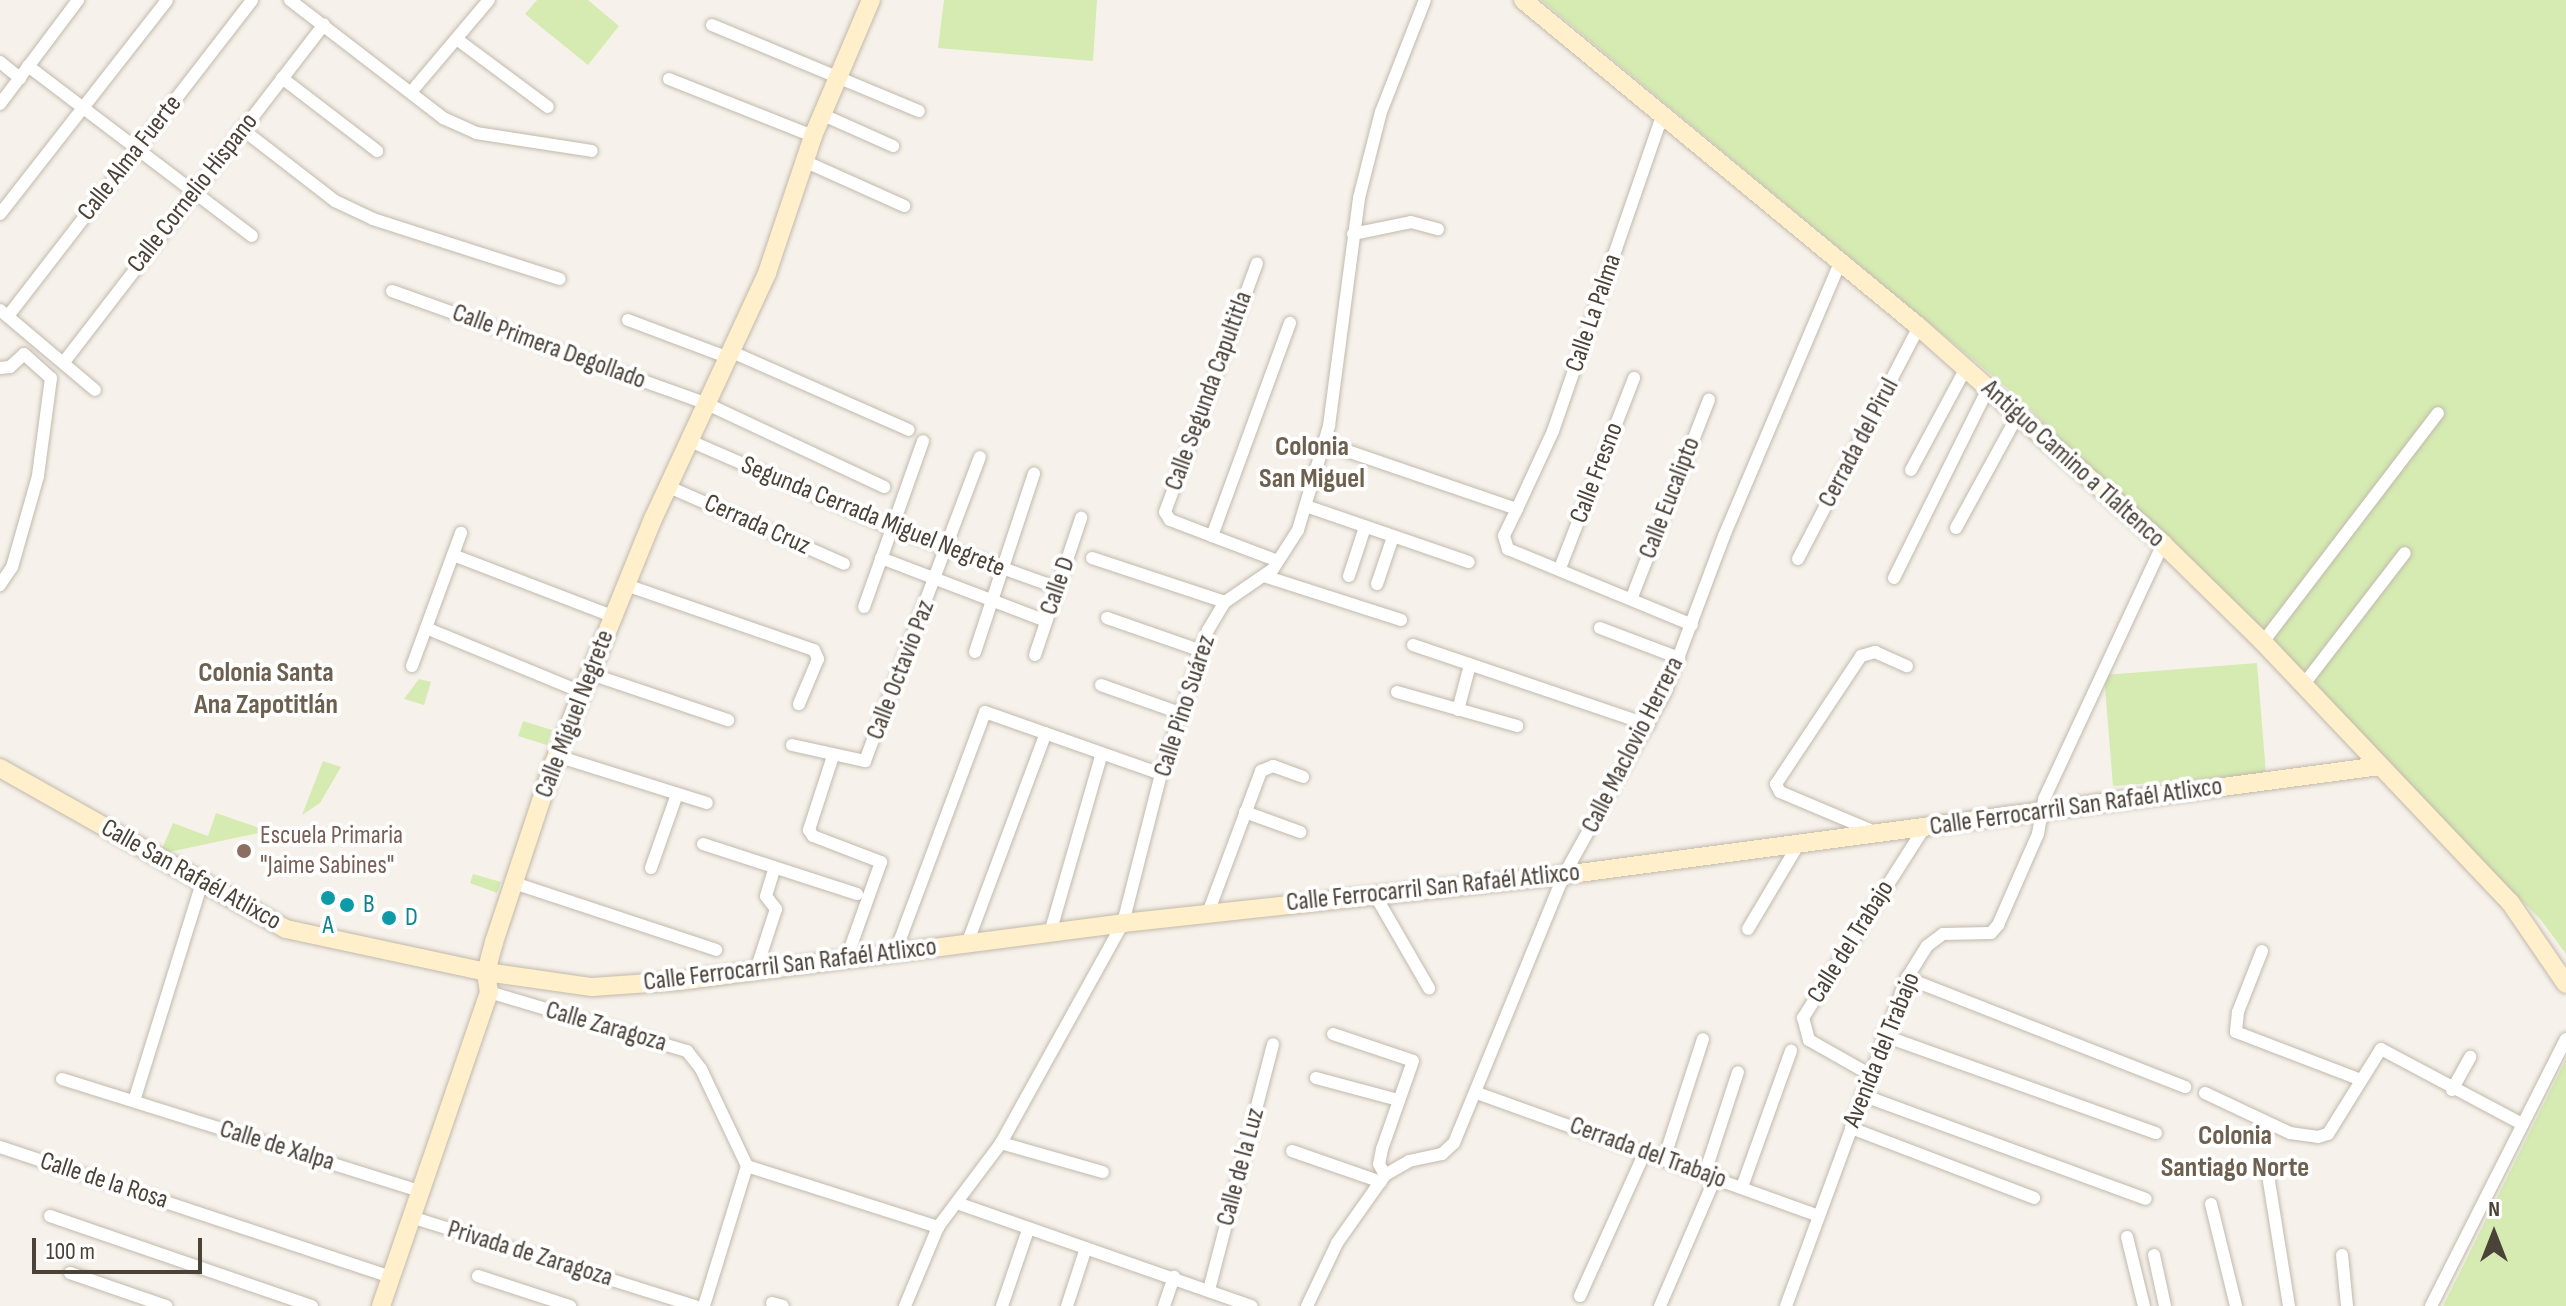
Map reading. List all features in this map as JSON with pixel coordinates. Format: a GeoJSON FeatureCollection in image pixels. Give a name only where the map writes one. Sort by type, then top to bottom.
{"type":"FeatureCollection","features":[{"type":"Feature","properties":{"kind":"street"},"geometry":{"type":"LineString","coordinates":[[0,104],[78,0]]}},
{"type":"Feature","properties":{"kind":"street"},"geometry":{"type":"LineString","coordinates":[[0,214],[167,0]]}},
{"type":"Feature","properties":{"kind":"street","name":"Calle Alma Fuerte"},"geometry":{"type":"LineString","coordinates":[[4,313],[136,151],[252,0]]}},
{"type":"Feature","properties":{"kind":"street"},"geometry":{"type":"LineString","coordinates":[[290,0],[412,91],[443,118],[476,133],[592,151]]}},
{"type":"Feature","properties":{"kind":"street"},"geometry":{"type":"LineString","coordinates":[[412,91],[489,0]]}},
{"type":"Feature","properties":{"kind":"street","name":"Calle Miguel Negrete"},"geometry":{"type":"LineString","coordinates":[[381,1306],[489,992],[486,972],[514,883],[588,673],[705,403],[731,355],[767,273],[821,114],[871,0]]}},
{"type":"Feature","properties":{"kind":"street","name":"Calle Pino Suárez"},"geometry":{"type":"LineString","coordinates":[[905,1306],[938,1227],[1001,1143],[1123,923],[1161,774],[1199,650],[1225,602],[1264,576],[1289,550],[1306,506],[1324,443],[1353,234],[1381,112],[1425,0]]}},
{"type":"Feature","properties":{"kind":"street","name":"Antiguo Camino a Tlaltenco"},"geometry":{"type":"LineString","coordinates":[[1523,0],[1919,327],[2163,544],[2304,684],[2518,911],[2566,984]]}},
{"type":"Feature","properties":{"kind":"street","name":"Calle Cornelio Hispano"},"geometry":{"type":"LineString","coordinates":[[64,362],[324,24]]}},
{"type":"Feature","properties":{"kind":"street"},"geometry":{"type":"LineString","coordinates":[[712,25],[919,111]]}},
{"type":"Feature","properties":{"kind":"street"},"geometry":{"type":"LineString","coordinates":[[458,40],[548,107]]}},
{"type":"Feature","properties":{"kind":"street"},"geometry":{"type":"LineString","coordinates":[[0,62],[20,78]]}},
{"type":"Feature","properties":{"kind":"street"},"geometry":{"type":"LineString","coordinates":[[28,66],[136,151],[252,236]]}},
{"type":"Feature","properties":{"kind":"street"},"geometry":{"type":"LineString","coordinates":[[282,78],[377,151]]}},
{"type":"Feature","properties":{"kind":"street"},"geometry":{"type":"LineString","coordinates":[[669,79],[813,136]]}},
{"type":"Feature","properties":{"kind":"street"},"geometry":{"type":"LineString","coordinates":[[821,114],[893,146]]}},
{"type":"Feature","properties":{"kind":"street","name":"Calle La Palma"},"geometry":{"type":"LineString","coordinates":[[1560,568],[1503,544],[1553,431],[1663,114]]}},
{"type":"Feature","properties":{"kind":"street"},"geometry":{"type":"LineString","coordinates":[[242,129],[335,201],[373,219],[560,279]]}},
{"type":"Feature","properties":{"kind":"street"},"geometry":{"type":"LineString","coordinates":[[804,161],[904,206]]}},
{"type":"Feature","properties":{"kind":"street"},"geometry":{"type":"LineString","coordinates":[[1353,234],[1411,222],[1438,229]]}},
{"type":"Feature","properties":{"kind":"street","name":"Calle Segunda Capultitla"},"geometry":{"type":"LineString","coordinates":[[1212,536],[1170,520],[1165,512],[1257,263]]}},
{"type":"Feature","properties":{"kind":"street","name":"Calle Maclovio Herrera"},"geometry":{"type":"LineString","coordinates":[[1307,1306],[1337,1243],[1383,1178],[1409,1161],[1442,1154],[1454,1143],[1564,875],[1649,725],[1679,658],[1840,263]]}},
{"type":"Feature","properties":{"kind":"street","name":"Calle Primera Degollado"},"geometry":{"type":"LineString","coordinates":[[392,291],[705,403],[884,487]]}},
{"type":"Feature","properties":{"kind":"street"},"geometry":{"type":"LineString","coordinates":[[4,313],[95,390]]}},
{"type":"Feature","properties":{"kind":"street"},"geometry":{"type":"LineString","coordinates":[[628,320],[731,355],[909,430]]}},
{"type":"Feature","properties":{"kind":"street"},"geometry":{"type":"LineString","coordinates":[[1278,561],[1212,536],[1290,323]]}},
{"type":"Feature","properties":{"kind":"street","name":"Cerrada del Pirul"},"geometry":{"type":"LineString","coordinates":[[1798,559],[1919,327]]}},
{"type":"Feature","properties":{"kind":"street"},"geometry":{"type":"LineString","coordinates":[[0,368],[10,367],[24,354],[51,378],[38,476],[12,567],[0,585]]}},
{"type":"Feature","properties":{"kind":"street"},"geometry":{"type":"LineString","coordinates":[[1911,470],[1966,368]]}},
{"type":"Feature","properties":{"kind":"street","name":"Calle Fresno"},"geometry":{"type":"LineString","coordinates":[[1560,568],[1634,378]]}},
{"type":"Feature","properties":{"kind":"street"},"geometry":{"type":"LineString","coordinates":[[1894,578],[1989,387]]}},
{"type":"Feature","properties":{"kind":"street","name":"Calle Eucalipto"},"geometry":{"type":"LineString","coordinates":[[1632,597],[1709,399]]}},
{"type":"Feature","properties":{"kind":"street"},"geometry":{"type":"LineString","coordinates":[[1956,528],[2019,413]]}},
{"type":"Feature","properties":{"kind":"street"},"geometry":{"type":"LineString","coordinates":[[2263,642],[2438,413]]}},
{"type":"Feature","properties":{"kind":"street","name":"Segunda Cerrada Miguel Negrete"},"geometry":{"type":"LineString","coordinates":[[690,441],[891,528],[1058,588]]}},
{"type":"Feature","properties":{"kind":"street"},"geometry":{"type":"LineString","coordinates":[[864,607],[923,441]]}},
{"type":"Feature","properties":{"kind":"street"},"geometry":{"type":"LineString","coordinates":[[1324,443],[1517,509]]}},
{"type":"Feature","properties":{"kind":"street","name":"Calle Octavio Paz"},"geometry":{"type":"LineString","coordinates":[[833,756],[865,761],[980,457]]}},
{"type":"Feature","properties":{"kind":"street"},"geometry":{"type":"LineString","coordinates":[[975,652],[999,569],[1034,474]]}},
{"type":"Feature","properties":{"kind":"street","name":"Cerrada Cruz"},"geometry":{"type":"LineString","coordinates":[[669,487],[844,564]]}},
{"type":"Feature","properties":{"kind":"street"},"geometry":{"type":"LineString","coordinates":[[1306,506],[1469,562]]}},
{"type":"Feature","properties":{"kind":"street","name":"Calle D"},"geometry":{"type":"LineString","coordinates":[[1035,655],[1081,518]]}},
{"type":"Feature","properties":{"kind":"street"},"geometry":{"type":"LineString","coordinates":[[1349,576],[1365,527]]}},
{"type":"Feature","properties":{"kind":"street"},"geometry":{"type":"LineString","coordinates":[[412,666],[461,533]]}},
{"type":"Feature","properties":{"kind":"street"},"geometry":{"type":"LineString","coordinates":[[1377,584],[1393,537]]}},
{"type":"Feature","properties":{"kind":"street","name":"Avenida del Trabajo"},"geometry":{"type":"LineString","coordinates":[[1786,1306],[1882,1035],[1907,978],[1927,946],[1943,934],[1991,933],[1998,925],[2043,812],[2044,799],[2163,544]]}},
{"type":"Feature","properties":{"kind":"street"},"geometry":{"type":"LineString","coordinates":[[2304,684],[2405,553]]}},
{"type":"Feature","properties":{"kind":"street"},"geometry":{"type":"LineString","coordinates":[[453,555],[612,616]]}},
{"type":"Feature","properties":{"kind":"street"},"geometry":{"type":"LineString","coordinates":[[881,558],[1046,621]]}},
{"type":"Feature","properties":{"kind":"street"},"geometry":{"type":"LineString","coordinates":[[1092,558],[1225,602]]}},
{"type":"Feature","properties":{"kind":"street"},"geometry":{"type":"LineString","coordinates":[[1560,568],[1692,625]]}},
{"type":"Feature","properties":{"kind":"street"},"geometry":{"type":"LineString","coordinates":[[1264,576],[1401,620]]}},
{"type":"Feature","properties":{"kind":"street"},"geometry":{"type":"LineString","coordinates":[[626,585],[814,650],[818,659],[799,704]]}},
{"type":"Feature","properties":{"kind":"street"},"geometry":{"type":"LineString","coordinates":[[1107,618],[1199,650]]}},
{"type":"Feature","properties":{"kind":"street"},"geometry":{"type":"LineString","coordinates":[[426,628],[581,692]]}},
{"type":"Feature","properties":{"kind":"street"},"geometry":{"type":"LineString","coordinates":[[1600,628],[1679,658]]}},
{"type":"Feature","properties":{"kind":"street"},"geometry":{"type":"LineString","coordinates":[[1413,645],[1649,725]]}},
{"type":"Feature","properties":{"kind":"street"},"geometry":{"type":"LineString","coordinates":[[1878,833],[1776,787],[1861,656],[1875,652],[1907,666]]}},
{"type":"Feature","properties":{"kind":"street"},"geometry":{"type":"LineString","coordinates":[[1458,710],[1470,665]]}},
{"type":"Feature","properties":{"kind":"street"},"geometry":{"type":"LineString","coordinates":[[588,673],[728,720]]}},
{"type":"Feature","properties":{"kind":"street"},"geometry":{"type":"LineString","coordinates":[[1101,685],[1180,713]]}},
{"type":"Feature","properties":{"kind":"street"},"geometry":{"type":"LineString","coordinates":[[1397,692],[1517,726]]}},
{"type":"Feature","properties":{"kind":"street"},"geometry":{"type":"LineString","coordinates":[[895,953],[985,712],[1161,774]]}},
{"type":"Feature","properties":{"kind":"street"},"geometry":{"type":"LineString","coordinates":[[967,944],[1046,733]]}},
{"type":"Feature","properties":{"kind":"street"},"geometry":{"type":"LineString","coordinates":[[792,745],[833,756],[809,830],[813,836],[881,862],[846,960]]}},
{"type":"Feature","properties":{"kind":"street"},"geometry":{"type":"LineString","coordinates":[[1050,933],[1102,753]]}},
{"type":"Feature","properties":{"kind":"street"},"geometry":{"type":"LineString","coordinates":[[557,756],[707,803]]}},
{"type":"Feature","properties":{"kind":"street","name":"Calle Ferrocarril San Rafaél Atlixco"},"geometry":{"type":"LineString","coordinates":[[486,972],[592,987],[756,970],[1208,913],[1564,875],[2380,766]]}},
{"type":"Feature","properties":{"kind":"street"},"geometry":{"type":"LineString","coordinates":[[1208,913],[1245,812],[1267,767],[1303,777]]}},
{"type":"Feature","properties":{"kind":"street","name":"Calle San Rafaél Atlixco"},"geometry":{"type":"LineString","coordinates":[[0,768],[202,883],[304,935],[486,972]]}},
{"type":"Feature","properties":{"kind":"street"},"geometry":{"type":"LineString","coordinates":[[651,868],[677,794]]}},
{"type":"Feature","properties":{"kind":"street"},"geometry":{"type":"LineString","coordinates":[[1245,812],[1300,832]]}},
{"type":"Feature","properties":{"kind":"street","name":"Calle del Trabajo"},"geometry":{"type":"LineString","coordinates":[[1869,1074],[1809,1040],[1803,1018],[1924,828]]}},
{"type":"Feature","properties":{"kind":"street"},"geometry":{"type":"LineString","coordinates":[[703,844],[857,894]]}},
{"type":"Feature","properties":{"kind":"street"},"geometry":{"type":"LineString","coordinates":[[1748,929],[1798,845]]}},
{"type":"Feature","properties":{"kind":"street"},"geometry":{"type":"LineString","coordinates":[[756,970],[776,909],[766,896],[774,869]]}},
{"type":"Feature","properties":{"kind":"street"},"geometry":{"type":"LineString","coordinates":[[134,1101],[202,883]]}},
{"type":"Feature","properties":{"kind":"street"},"geometry":{"type":"LineString","coordinates":[[514,883],[716,950]]}},
{"type":"Feature","properties":{"kind":"street"},"geometry":{"type":"LineString","coordinates":[[1375,895],[1429,988]]}},
{"type":"Feature","properties":{"kind":"street"},"geometry":{"type":"LineString","coordinates":[[2262,951],[2238,1012],[2236,1032],[2361,1080]]}},
{"type":"Feature","properties":{"kind":"street"},"geometry":{"type":"LineString","coordinates":[[1907,978],[2185,1087]]}},
{"type":"Feature","properties":{"kind":"street","name":"Calle Zaragoza"},"geometry":{"type":"LineString","coordinates":[[489,992],[687,1051],[715,1093],[747,1166]]}},
{"type":"Feature","properties":{"kind":"street"},"geometry":{"type":"LineString","coordinates":[[1333,1034],[1413,1061],[1382,1149],[1379,1164],[1383,1178]]}},
{"type":"Feature","properties":{"kind":"street"},"geometry":{"type":"LineString","coordinates":[[1882,1035],[2156,1133]]}},
{"type":"Feature","properties":{"kind":"street"},"geometry":{"type":"LineString","coordinates":[[1664,1159],[1703,1039]]}},
{"type":"Feature","properties":{"kind":"street"},"geometry":{"type":"LineString","coordinates":[[2431,1306],[2566,1039]]}},
{"type":"Feature","properties":{"kind":"street","name":"Calle de la Luz"},"geometry":{"type":"LineString","coordinates":[[1209,1290],[1273,1044]]}},
{"type":"Feature","properties":{"kind":"street"},"geometry":{"type":"LineString","coordinates":[[2205,1093],[2290,1133],[2318,1137],[2328,1134],[2381,1049],[2452,1090],[2522,1124]]}},
{"type":"Feature","properties":{"kind":"street"},"geometry":{"type":"LineString","coordinates":[[1742,1187],[1791,1051]]}},
{"type":"Feature","properties":{"kind":"street"},"geometry":{"type":"LineString","coordinates":[[2452,1090],[2470,1057]]}},
{"type":"Feature","properties":{"kind":"street"},"geometry":{"type":"LineString","coordinates":[[1660,1306],[1711,1174],[1738,1072]]}},
{"type":"Feature","properties":{"kind":"street"},"geometry":{"type":"LineString","coordinates":[[1316,1078],[1398,1100]]}},
{"type":"Feature","properties":{"kind":"street","name":"Calle de Xalpa"},"geometry":{"type":"LineString","coordinates":[[62,1079],[420,1191]]}},
{"type":"Feature","properties":{"kind":"street","name":"Cerrada del Trabajo"},"geometry":{"type":"LineString","coordinates":[[1477,1093],[1711,1174],[1818,1216]]}},
{"type":"Feature","properties":{"kind":"street"},"geometry":{"type":"LineString","coordinates":[[1862,1095],[2146,1199]]}},
{"type":"Feature","properties":{"kind":"street"},"geometry":{"type":"LineString","coordinates":[[1851,1128],[2034,1198]]}},
{"type":"Feature","properties":{"kind":"street"},"geometry":{"type":"LineString","coordinates":[[1001,1143],[1103,1172]]}},
{"type":"Feature","properties":{"kind":"street","name":"Calle de la Rosa"},"geometry":{"type":"LineString","coordinates":[[0,1147],[391,1277]]}},
{"type":"Feature","properties":{"kind":"street"},"geometry":{"type":"LineString","coordinates":[[1292,1151],[1383,1178]]}},
{"type":"Feature","properties":{"kind":"street"},"geometry":{"type":"LineString","coordinates":[[1580,1296],[1645,1152]]}},
{"type":"Feature","properties":{"kind":"street"},"geometry":{"type":"LineString","coordinates":[[704,1306],[747,1166],[938,1227]]}},
{"type":"Feature","properties":{"kind":"street"},"geometry":{"type":"LineString","coordinates":[[2268,1175],[2289,1306]]}},
{"type":"Feature","properties":{"kind":"street"},"geometry":{"type":"LineString","coordinates":[[957,1203],[1251,1306]]}},
{"type":"Feature","properties":{"kind":"street"},"geometry":{"type":"LineString","coordinates":[[2211,1204],[2236,1306]]}},
{"type":"Feature","properties":{"kind":"street"},"geometry":{"type":"LineString","coordinates":[[50,1216],[312,1306]]}},
{"type":"Feature","properties":{"kind":"street","name":"Privada de Zaragoza"},"geometry":{"type":"LineString","coordinates":[[411,1217],[695,1306]]}},
{"type":"Feature","properties":{"kind":"street"},"geometry":{"type":"LineString","coordinates":[[1002,1306],[1028,1230]]}},
{"type":"Feature","properties":{"kind":"street"},"geometry":{"type":"LineString","coordinates":[[2127,1237],[2144,1306]]}},
{"type":"Feature","properties":{"kind":"street"},"geometry":{"type":"LineString","coordinates":[[1067,1306],[1086,1248]]}},
{"type":"Feature","properties":{"kind":"street"},"geometry":{"type":"LineString","coordinates":[[2154,1255],[2165,1306]]}},
{"type":"Feature","properties":{"kind":"street"},"geometry":{"type":"LineString","coordinates":[[2342,1255],[2347,1306]]}},
{"type":"Feature","properties":{"kind":"street"},"geometry":{"type":"LineString","coordinates":[[70,1273],[166,1306]]}},
{"type":"Feature","properties":{"kind":"street"},"geometry":{"type":"LineString","coordinates":[[478,1276],[570,1306]]}},
{"type":"Feature","properties":{"kind":"street"},"geometry":{"type":"LineString","coordinates":[[1164,1306],[1174,1277]]}},
{"type":"Feature","properties":{"kind":"green space"},"geometry":{"type":"Polygon","coordinates":[[[537,0],[588,0],[619,26],[588,65],[525,14],[537,0]]]}},
{"type":"Feature","properties":{"kind":"green space"},"geometry":{"type":"Polygon","coordinates":[[[944,0],[1097,0],[1093,61],[938,48],[944,0]]]}},
{"type":"Feature","properties":{"kind":"green space"},"geometry":{"type":"Polygon","coordinates":[[[1541,0],[2566,0],[2566,954],[2541,920],[2018,397],[1541,0]]]}},
{"type":"Feature","properties":{"kind":"green space"},"geometry":{"type":"Polygon","coordinates":[[[2257,663],[2266,774],[2113,786],[2104,675],[2257,663]]]}},
{"type":"Feature","properties":{"kind":"green space"},"geometry":{"type":"Polygon","coordinates":[[[419,679],[431,682],[424,705],[404,699],[419,679]]]}},
{"type":"Feature","properties":{"kind":"green space"},"geometry":{"type":"Polygon","coordinates":[[[523,721],[552,730],[547,745],[518,736],[523,721]]]}},
{"type":"Feature","properties":{"kind":"green space"},"geometry":{"type":"Polygon","coordinates":[[[323,761],[341,767],[320,803],[302,815],[323,761]]]}},
{"type":"Feature","properties":{"kind":"green space"},"geometry":{"type":"Polygon","coordinates":[[[216,813],[268,831],[169,852],[162,849],[173,823],[208,836],[216,813]]]}},
{"type":"Feature","properties":{"kind":"green space"},"geometry":{"type":"Polygon","coordinates":[[[473,874],[501,882],[497,893],[470,883],[473,874]]]}},
{"type":"Feature","properties":{"kind":"green space"},"geometry":{"type":"Polygon","coordinates":[[[2566,1059],[2566,1306],[2443,1306],[2566,1059]]]}},
{"type":"Feature","properties":{"kind":"place","name":"Escuela Primaria \"Jaime Sabines\""},"geometry":{"type":"Point","coordinates":[244,851]}},
{"type":"Feature","properties":{"kind":"place","name":"A"},"geometry":{"type":"Point","coordinates":[328,898]}},
{"type":"Feature","properties":{"kind":"place","name":"B"},"geometry":{"type":"Point","coordinates":[347,905]}},
{"type":"Feature","properties":{"kind":"place","name":"D"},"geometry":{"type":"Point","coordinates":[389,918]}},
{"type":"Feature","properties":{"kind":"district","name":"Colonia San Miguel"},"geometry":{"type":"Point","coordinates":[1312,463]}},
{"type":"Feature","properties":{"kind":"district","name":"Colonia Santa Ana Zapotitlán"},"geometry":{"type":"Point","coordinates":[266,689]}},
{"type":"Feature","properties":{"kind":"district","name":"Colonia Santiago Norte"},"geometry":{"type":"Point","coordinates":[2235,1152]}}]}
